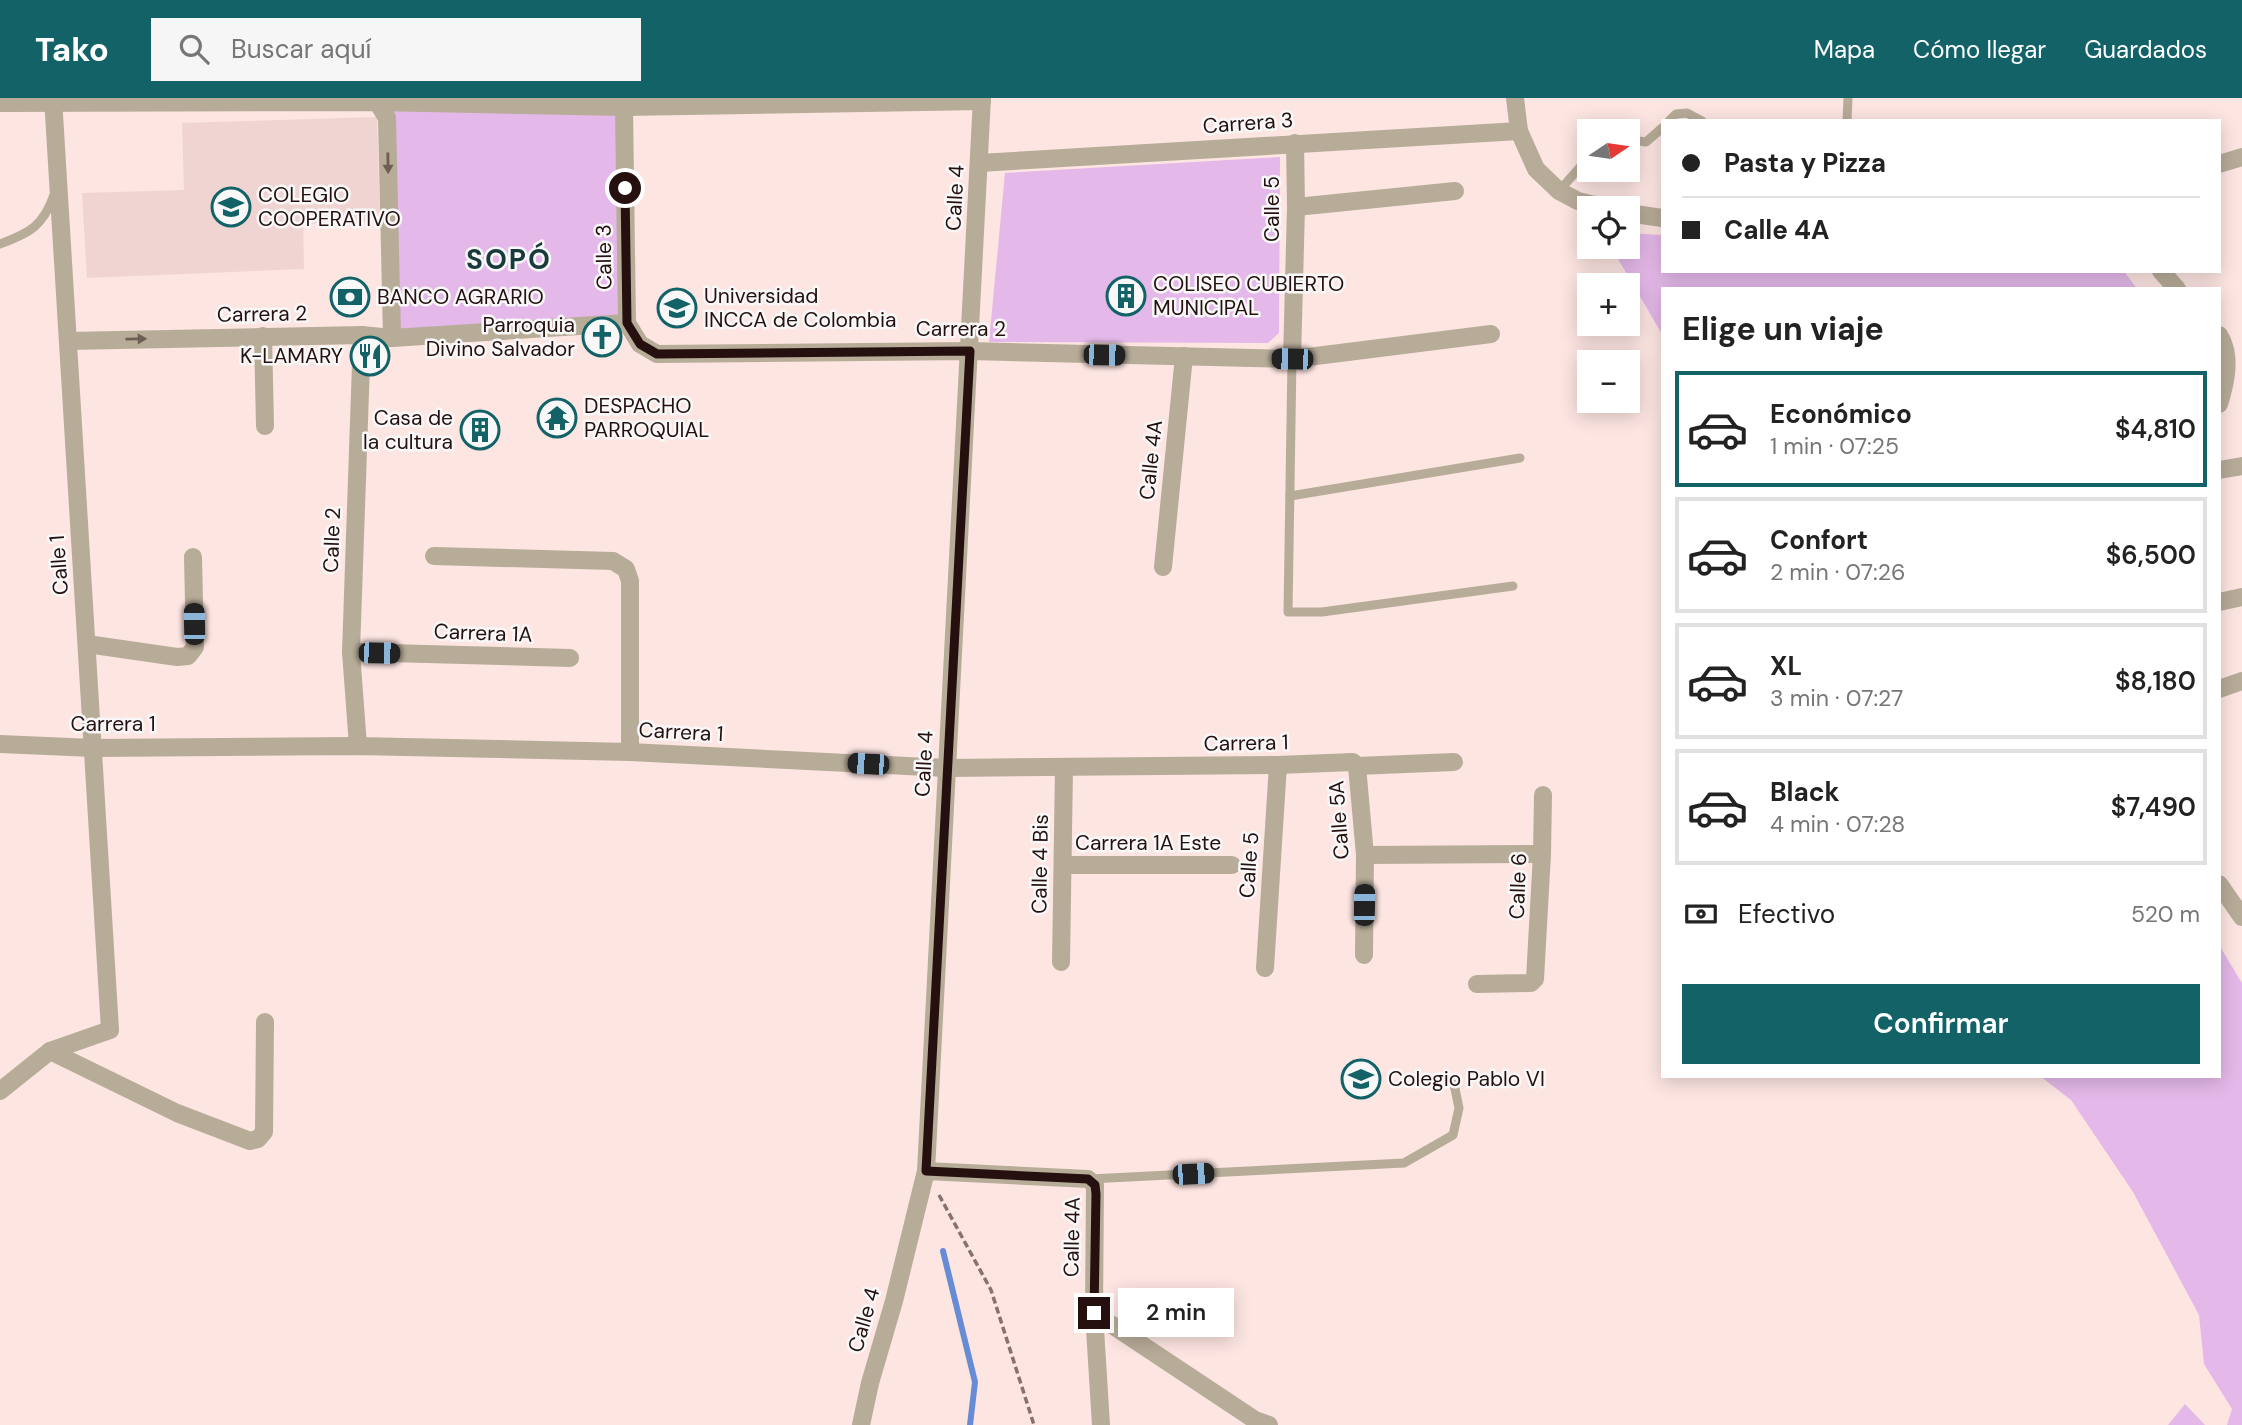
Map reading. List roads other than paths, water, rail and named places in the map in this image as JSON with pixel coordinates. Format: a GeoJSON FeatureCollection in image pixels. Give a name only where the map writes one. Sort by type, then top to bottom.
{"type":"FeatureCollection","features":[{"type":"Feature","properties":{"kind":"street"},"geometry":{"type":"LineString","coordinates":[[1516,98],[1519,131],[1536,169],[1559,191],[1577,200]]}},
{"type":"Feature","properties":{"kind":"street"},"geometry":{"type":"LineString","coordinates":[[0,103],[53,99],[376,100],[624,107],[651,102],[982,100]]}},
{"type":"Feature","properties":{"kind":"street","name":"Calle 1"},"geometry":{"type":"LineString","coordinates":[[50,1051],[110,1030],[53,99]]}},
{"type":"Feature","properties":{"kind":"street"},"geometry":{"type":"LineString","coordinates":[[376,100],[387,118],[392,338]]}},
{"type":"Feature","properties":{"kind":"street","name":"Calle 4"},"geometry":{"type":"LineString","coordinates":[[862,1425],[870,1383],[894,1301],[926,1171],[982,100]]}},
{"type":"Feature","properties":{"kind":"street","name":"Calle 3"},"geometry":{"type":"LineString","coordinates":[[624,107],[627,323]]}},
{"type":"Feature","properties":{"kind":"street","name":"Carrera 3"},"geometry":{"type":"LineString","coordinates":[[979,163],[1519,131]]}},
{"type":"Feature","properties":{"kind":"street","name":"Calle 5"},"geometry":{"type":"LineString","coordinates":[[1292,359],[1295,143]]}},
{"type":"Feature","properties":{"kind":"street"},"geometry":{"type":"LineString","coordinates":[[2221,163],[2242,157]]}},
{"type":"Feature","properties":{"kind":"street"},"geometry":{"type":"LineString","coordinates":[[1296,207],[1455,191]]}},
{"type":"Feature","properties":{"kind":"street"},"geometry":{"type":"LineString","coordinates":[[1640,215],[1661,218]]}},
{"type":"Feature","properties":{"kind":"street"},"geometry":{"type":"LineString","coordinates":[[2163,273],[2175,287]]}},
{"type":"Feature","properties":{"kind":"street","name":"Carrera 2"},"geometry":{"type":"LineString","coordinates":[[68,341],[362,335],[392,338],[627,323],[640,344],[657,354],[970,351],[1292,359],[1490,334]]}},
{"type":"Feature","properties":{"kind":"street","name":"Calle 2"},"geometry":{"type":"LineString","coordinates":[[358,746],[351,652],[362,335]]}},
{"type":"Feature","properties":{"kind":"street"},"geometry":{"type":"LineString","coordinates":[[263,337],[265,426]]}},
{"type":"Feature","properties":{"kind":"street"},"geometry":{"type":"LineString","coordinates":[[2221,338],[2226,346],[2227,369],[2221,398]]}},
{"type":"Feature","properties":{"kind":"street","name":"Calle 4A"},"geometry":{"type":"LineString","coordinates":[[1163,568],[1184,356]]}},
{"type":"Feature","properties":{"kind":"street"},"geometry":{"type":"LineString","coordinates":[[2221,398],[2242,390]]}},
{"type":"Feature","properties":{"kind":"street"},"geometry":{"type":"LineString","coordinates":[[2221,470],[2242,466]]}},
{"type":"Feature","properties":{"kind":"street"},"geometry":{"type":"LineString","coordinates":[[434,556],[613,561],[626,569],[630,581],[630,752]]}},
{"type":"Feature","properties":{"kind":"street"},"geometry":{"type":"LineString","coordinates":[[86,644],[177,657],[188,656],[195,647],[193,557]]}},
{"type":"Feature","properties":{"kind":"street"},"geometry":{"type":"LineString","coordinates":[[2221,602],[2242,597]]}},
{"type":"Feature","properties":{"kind":"street","name":"Carrera 1A"},"geometry":{"type":"LineString","coordinates":[[351,652],[570,658]]}},
{"type":"Feature","properties":{"kind":"street"},"geometry":{"type":"LineString","coordinates":[[2221,689],[2242,681]]}},
{"type":"Feature","properties":{"kind":"street","name":"Carrera 1"},"geometry":{"type":"LineString","coordinates":[[0,744],[93,748],[358,746],[630,752],[947,768],[1353,762],[1357,766],[1454,762]]}},
{"type":"Feature","properties":{"kind":"street","name":"Calle 5"},"geometry":{"type":"LineString","coordinates":[[1265,968],[1278,765]]}},
{"type":"Feature","properties":{"kind":"street","name":"Calle 5A"},"geometry":{"type":"LineString","coordinates":[[1357,766],[1365,856],[1364,955]]}},
{"type":"Feature","properties":{"kind":"street","name":"Calle 4 Bis"},"geometry":{"type":"LineString","coordinates":[[1061,962],[1064,767]]}},
{"type":"Feature","properties":{"kind":"street","name":"Calle 6"},"geometry":{"type":"LineString","coordinates":[[1476,984],[1531,983],[1535,979],[1543,794]]}},
{"type":"Feature","properties":{"kind":"street"},"geometry":{"type":"LineString","coordinates":[[1365,856],[1542,854]]}},
{"type":"Feature","properties":{"kind":"street","name":"Carrera 1A Este"},"geometry":{"type":"LineString","coordinates":[[1063,865],[1233,865]]}},
{"type":"Feature","properties":{"kind":"street"},"geometry":{"type":"LineString","coordinates":[[2221,887],[2242,918]]}},
{"type":"Feature","properties":{"kind":"street"},"geometry":{"type":"LineString","coordinates":[[0,1091],[50,1051],[177,1113],[250,1141],[262,1136],[264,1132],[265,1022]]}},
{"type":"Feature","properties":{"kind":"street"},"geometry":{"type":"LineString","coordinates":[[926,1171],[1088,1179]]}},
{"type":"Feature","properties":{"kind":"street","name":"Calle 4A"},"geometry":{"type":"LineString","coordinates":[[1088,1179],[1095,1185],[1096,1194],[1094,1313],[1101,1425]]}},
{"type":"Feature","properties":{"kind":"street"},"geometry":{"type":"LineString","coordinates":[[1094,1313],[1260,1423]]}},
{"type":"Feature","properties":{"kind":"lane"},"geometry":{"type":"LineString","coordinates":[[1847,119],[1848,98]]}},
{"type":"Feature","properties":{"kind":"lane"},"geometry":{"type":"LineString","coordinates":[[1671,119],[1676,114],[1687,113],[1698,119]]}},
{"type":"Feature","properties":{"kind":"lane"},"geometry":{"type":"LineString","coordinates":[[1640,141],[1646,142],[1661,129]]}},
{"type":"Feature","properties":{"kind":"lane"},"geometry":{"type":"LineString","coordinates":[[1559,191],[1577,171]]}},
{"type":"Feature","properties":{"kind":"lane"},"geometry":{"type":"LineString","coordinates":[[0,244],[27,233],[46,216],[58,184]]}},
{"type":"Feature","properties":{"kind":"lane"},"geometry":{"type":"LineString","coordinates":[[1292,359],[1288,612],[1322,612],[1513,586]]}},
{"type":"Feature","properties":{"kind":"lane"},"geometry":{"type":"LineString","coordinates":[[1290,496],[1520,458]]}},
{"type":"Feature","properties":{"kind":"lane"},"geometry":{"type":"LineString","coordinates":[[1088,1179],[1404,1163],[1453,1135],[1459,1108],[1454,1084]]}},
{"type":"Feature","properties":{"kind":"waterway"},"geometry":{"type":"LineString","coordinates":[[943,1251],[975,1382],[970,1425]]}},
{"type":"Feature","properties":{"kind":"place","name":"COLEGIO COOPERATIVO"},"geometry":{"type":"Point","coordinates":[231,207]}},
{"type":"Feature","properties":{"kind":"place","name":"COLISEO CUBIERTO MUNICIPAL"},"geometry":{"type":"Point","coordinates":[1126,296]}},
{"type":"Feature","properties":{"kind":"place","name":"BANCO AGRARIO"},"geometry":{"type":"Point","coordinates":[350,297]}},
{"type":"Feature","properties":{"kind":"place","name":"Universidad INCCA de Colombia"},"geometry":{"type":"Point","coordinates":[677,308]}},
{"type":"Feature","properties":{"kind":"place","name":"Parroquia Divino Salvador"},"geometry":{"type":"Point","coordinates":[602,337]}},
{"type":"Feature","properties":{"kind":"place","name":"K-LAMARY"},"geometry":{"type":"Point","coordinates":[370,356]}},
{"type":"Feature","properties":{"kind":"place","name":"DESPACHO PARROQUIAL"},"geometry":{"type":"Point","coordinates":[557,418]}},
{"type":"Feature","properties":{"kind":"place","name":"Casa de la cultura"},"geometry":{"type":"Point","coordinates":[480,430]}},
{"type":"Feature","properties":{"kind":"place","name":"Colegio Pablo VI"},"geometry":{"type":"Point","coordinates":[1361,1079]}},
{"type":"Feature","properties":{"kind":"district","name":"SOPÓ"},"geometry":{"type":"Point","coordinates":[509,259]}}]}
